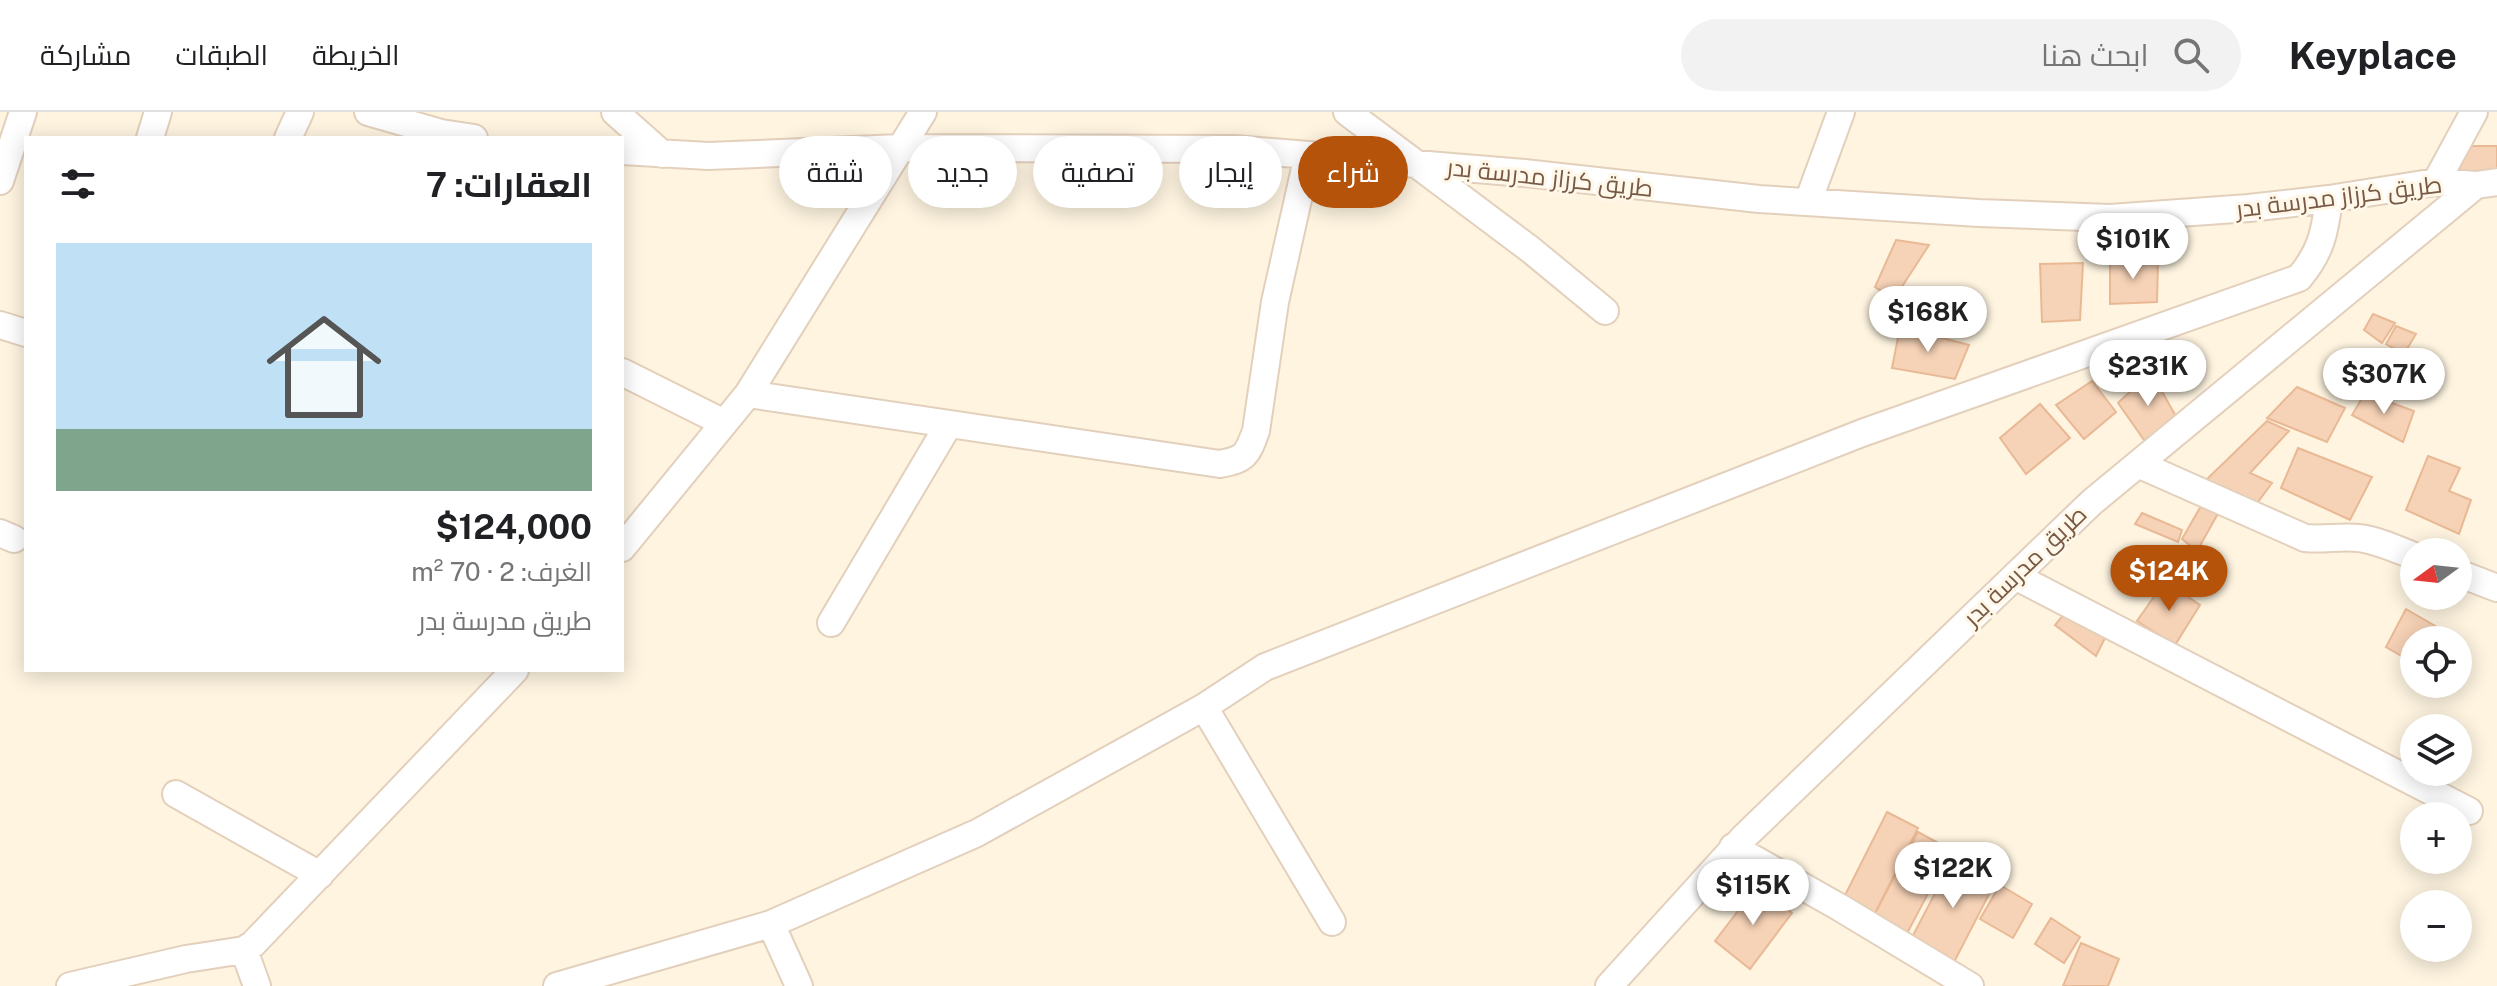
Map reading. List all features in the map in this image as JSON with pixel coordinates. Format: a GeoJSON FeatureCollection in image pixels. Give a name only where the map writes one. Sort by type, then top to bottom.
{"type":"FeatureCollection","features":[{"type":"Feature","properties":{"kind":"street"},"geometry":{"type":"LineString","coordinates":[[0,181],[23,112]]}},
{"type":"Feature","properties":{"kind":"street"},"geometry":{"type":"LineString","coordinates":[[151,136],[158,112]]}},
{"type":"Feature","properties":{"kind":"street"},"geometry":{"type":"LineString","coordinates":[[289,136],[300,112]]}},
{"type":"Feature","properties":{"kind":"street"},"geometry":{"type":"LineString","coordinates":[[368,112],[461,136]]}},
{"type":"Feature","properties":{"kind":"street"},"geometry":{"type":"LineString","coordinates":[[615,112],[662,154]]}},
{"type":"Feature","properties":{"kind":"street"},"geometry":{"type":"LineString","coordinates":[[624,546],[748,394],[923,112]]}},
{"type":"Feature","properties":{"kind":"street"},"geometry":{"type":"LineString","coordinates":[[1347,112],[1531,250],[1605,311]]}},
{"type":"Feature","properties":{"kind":"street"},"geometry":{"type":"LineString","coordinates":[[1808,202],[1841,112]]}},
{"type":"Feature","properties":{"kind":"street"},"geometry":{"type":"LineString","coordinates":[[2436,182],[2474,112]]}},
{"type":"Feature","properties":{"kind":"street","name":"طريق كرزاز مدرسة بدر"},"geometry":{"type":"LineString","coordinates":[[624,151],[708,156],[900,148],[1235,149],[1298,154]]}},
{"type":"Feature","properties":{"kind":"street","name":"طريق كرزاز مدرسة بدر"},"geometry":{"type":"LineString","coordinates":[[1408,163],[1808,202],[2110,218],[2249,208],[2436,182],[2487,183]]}},
{"type":"Feature","properties":{"kind":"street","name":"طريق مدرسة بدر"},"geometry":{"type":"LineString","coordinates":[[1609,986],[1733,847],[2092,502],[2487,183]]}},
{"type":"Feature","properties":{"kind":"street"},"geometry":{"type":"LineString","coordinates":[[557,986],[771,924],[977,833],[1204,707],[1265,667],[1862,433],[2299,278],[2314,260],[2325,232],[2329,199]]}},
{"type":"Feature","properties":{"kind":"street"},"geometry":{"type":"LineString","coordinates":[[748,394],[1220,464],[1241,460],[1249,451],[1256,431],[1275,302],[1298,200]]}},
{"type":"Feature","properties":{"kind":"street"},"geometry":{"type":"LineString","coordinates":[[0,325],[24,332]]}},
{"type":"Feature","properties":{"kind":"street"},"geometry":{"type":"LineString","coordinates":[[624,373],[724,423]]}},
{"type":"Feature","properties":{"kind":"street"},"geometry":{"type":"LineString","coordinates":[[831,623],[949,424]]}},
{"type":"Feature","properties":{"kind":"street"},"geometry":{"type":"LineString","coordinates":[[2138,464],[2305,538],[2358,538],[2400,551]]}},
{"type":"Feature","properties":{"kind":"street"},"geometry":{"type":"LineString","coordinates":[[2015,576],[2452,802]]}},
{"type":"Feature","properties":{"kind":"street"},"geometry":{"type":"LineString","coordinates":[[2472,578],[2497,588]]}},
{"type":"Feature","properties":{"kind":"street"},"geometry":{"type":"LineString","coordinates":[[70,986],[186,959],[244,950],[253,944],[513,672]]}},
{"type":"Feature","properties":{"kind":"street"},"geometry":{"type":"LineString","coordinates":[[1204,707],[1332,922]]}},
{"type":"Feature","properties":{"kind":"street"},"geometry":{"type":"LineString","coordinates":[[176,794],[320,875]]}},
{"type":"Feature","properties":{"kind":"street"},"geometry":{"type":"LineString","coordinates":[[1733,847],[1970,986]]}},
{"type":"Feature","properties":{"kind":"street"},"geometry":{"type":"LineString","coordinates":[[771,924],[799,986]]}},
{"type":"Feature","properties":{"kind":"street"},"geometry":{"type":"LineString","coordinates":[[244,950],[257,986]]}},
{"type":"Feature","properties":{"kind":"building"},"geometry":{"type":"Polygon","coordinates":[[[2468,146],[2497,146],[2497,175],[2471,176],[2459,170],[2468,146]]]}},
{"type":"Feature","properties":{"kind":"building"},"geometry":{"type":"Polygon","coordinates":[[[1896,240],[1929,245],[1894,299],[1875,287],[1896,240]]]}},
{"type":"Feature","properties":{"kind":"building"},"geometry":{"type":"Polygon","coordinates":[[[2110,259],[2158,260],[2157,302],[2110,304],[2110,259]]]}},
{"type":"Feature","properties":{"kind":"building"},"geometry":{"type":"Polygon","coordinates":[[[2083,263],[2080,320],[2042,322],[2040,264],[2083,263]]]}},
{"type":"Feature","properties":{"kind":"building"},"geometry":{"type":"Polygon","coordinates":[[[2373,314],[2395,323],[2382,343],[2364,330],[2373,314]]]}},
{"type":"Feature","properties":{"kind":"building"},"geometry":{"type":"Polygon","coordinates":[[[2396,326],[2416,334],[2404,354],[2386,344],[2396,326]]]}},
{"type":"Feature","properties":{"kind":"building"},"geometry":{"type":"Polygon","coordinates":[[[1900,327],[1969,345],[1955,379],[1892,368],[1900,327]]]}},
{"type":"Feature","properties":{"kind":"building"},"geometry":{"type":"Polygon","coordinates":[[[2151,372],[2178,420],[2144,440],[2118,403],[2151,372]]]}},
{"type":"Feature","properties":{"kind":"building"},"geometry":{"type":"Polygon","coordinates":[[[2092,381],[2116,412],[2084,439],[2056,405],[2092,381]]]}},
{"type":"Feature","properties":{"kind":"building"},"geometry":{"type":"Polygon","coordinates":[[[2297,387],[2345,408],[2327,442],[2267,418],[2297,387]]]}},
{"type":"Feature","properties":{"kind":"building"},"geometry":{"type":"Polygon","coordinates":[[[2365,393],[2414,411],[2403,442],[2352,415],[2365,393]]]}},
{"type":"Feature","properties":{"kind":"building"},"geometry":{"type":"Polygon","coordinates":[[[2040,404],[2070,438],[2026,474],[2000,438],[2040,404]]]}},
{"type":"Feature","properties":{"kind":"building"},"geometry":{"type":"Polygon","coordinates":[[[2267,421],[2289,431],[2250,473],[2272,483],[2255,506],[2204,482],[2267,421]]]}},
{"type":"Feature","properties":{"kind":"building"},"geometry":{"type":"Polygon","coordinates":[[[2298,448],[2372,477],[2350,520],[2281,488],[2298,448]]]}},
{"type":"Feature","properties":{"kind":"building"},"geometry":{"type":"Polygon","coordinates":[[[2428,456],[2460,468],[2449,491],[2471,500],[2459,534],[2406,510],[2428,456]]]}},
{"type":"Feature","properties":{"kind":"building"},"geometry":{"type":"Polygon","coordinates":[[[2205,499],[2220,510],[2197,551],[2182,539],[2205,499]]]}},
{"type":"Feature","properties":{"kind":"building"},"geometry":{"type":"Polygon","coordinates":[[[2142,513],[2182,530],[2178,542],[2135,524],[2142,513]]]}},
{"type":"Feature","properties":{"kind":"building"},"geometry":{"type":"Polygon","coordinates":[[[2165,581],[2200,605],[2175,645],[2137,621],[2165,581]]]}},
{"type":"Feature","properties":{"kind":"building"},"geometry":{"type":"Polygon","coordinates":[[[2069,608],[2107,634],[2096,656],[2055,625],[2069,608]]]}},
{"type":"Feature","properties":{"kind":"building"},"geometry":{"type":"Polygon","coordinates":[[[2405,610],[2435,626],[2400,626],[2400,655],[2386,647],[2405,610]]]}},
{"type":"Feature","properties":{"kind":"building"},"geometry":{"type":"Polygon","coordinates":[[[1887,812],[1918,828],[1870,923],[1839,907],[1887,812]]]}},
{"type":"Feature","properties":{"kind":"building"},"geometry":{"type":"Polygon","coordinates":[[[1918,832],[1951,850],[1903,941],[1870,923],[1918,832]]]}},
{"type":"Feature","properties":{"kind":"building"},"geometry":{"type":"Polygon","coordinates":[[[1956,853],[1999,875],[1951,968],[1908,945],[1956,853]]]}},
{"type":"Feature","properties":{"kind":"building"},"geometry":{"type":"Polygon","coordinates":[[[2000,885],[2032,904],[2013,938],[1980,919],[2000,885]]]}},
{"type":"Feature","properties":{"kind":"building"},"geometry":{"type":"Polygon","coordinates":[[[1757,886],[1792,913],[1750,969],[1715,941],[1757,886]]]}},
{"type":"Feature","properties":{"kind":"building"},"geometry":{"type":"Polygon","coordinates":[[[2051,918],[2080,937],[2064,963],[2035,944],[2051,918]]]}},
{"type":"Feature","properties":{"kind":"building"},"geometry":{"type":"Polygon","coordinates":[[[2081,943],[2119,959],[2108,986],[2063,986],[2081,943]]]}}]}
